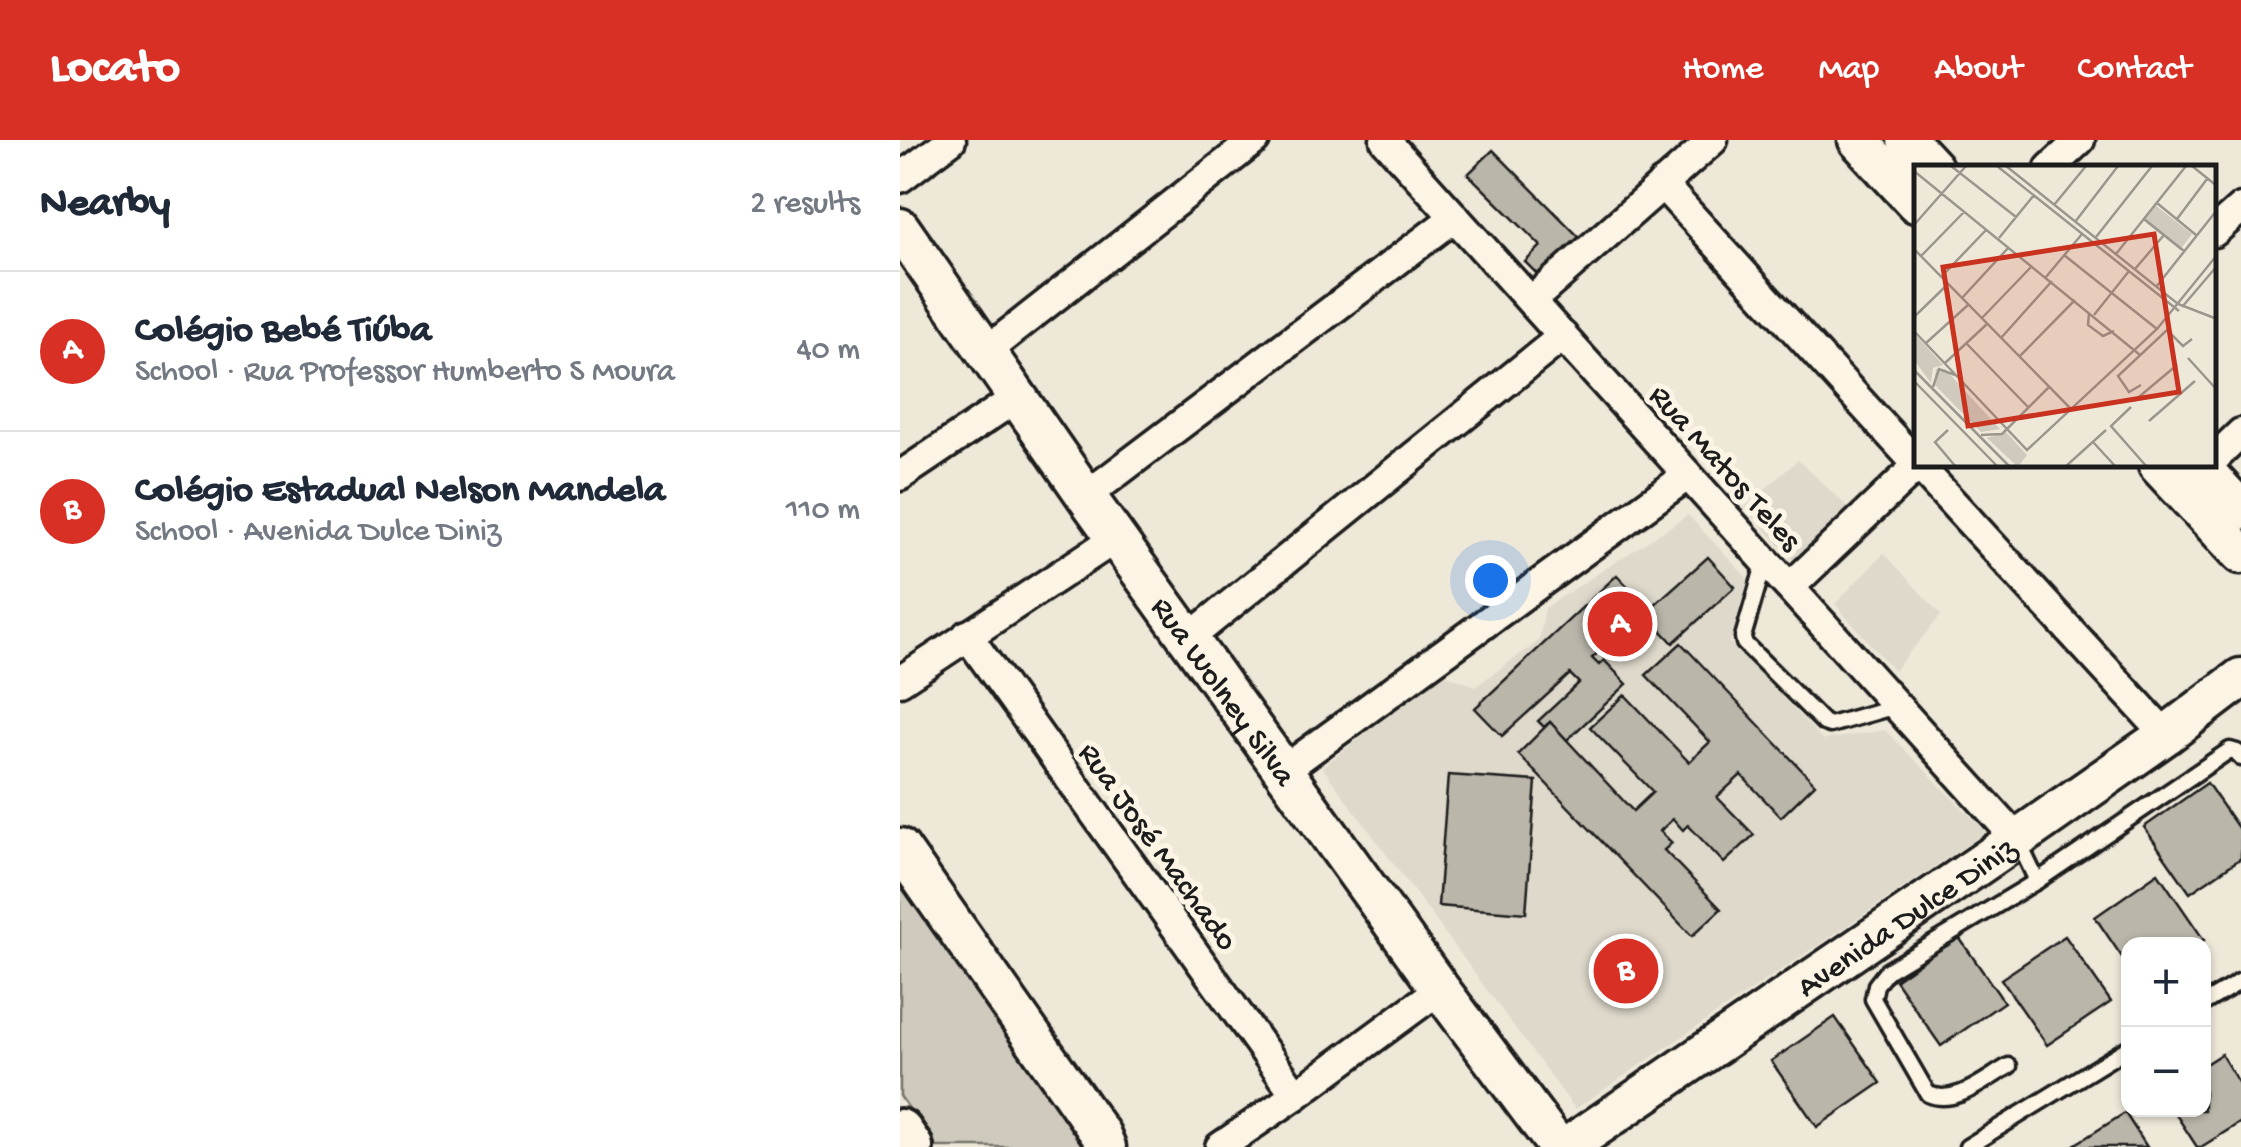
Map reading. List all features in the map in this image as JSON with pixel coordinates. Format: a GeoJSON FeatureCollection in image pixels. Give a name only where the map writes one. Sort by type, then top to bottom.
{"type":"FeatureCollection","features":[{"type":"Feature","properties":{"kind":"main road"},"geometry":{"type":"LineString","coordinates":[[900,1131],[912,1147]]}},
{"type":"Feature","properties":{"kind":"street"},"geometry":{"type":"LineString","coordinates":[[900,178],[951,140]]}},
{"type":"Feature","properties":{"kind":"street"},"geometry":{"type":"LineString","coordinates":[[986,352],[1255,140]]}},
{"type":"Feature","properties":{"kind":"street","name":"Rua Matos Teles"},"geometry":{"type":"LineString","coordinates":[[1385,140],[2018,839]]}},
{"type":"Feature","properties":{"kind":"street"},"geometry":{"type":"LineString","coordinates":[[1531,301],[1713,140]]}},
{"type":"Feature","properties":{"kind":"street"},"geometry":{"type":"LineString","coordinates":[[1858,140],[1914,201]]}},
{"type":"Feature","properties":{"kind":"street"},"geometry":{"type":"LineString","coordinates":[[1907,140],[1929,165]]}},
{"type":"Feature","properties":{"kind":"street"},"geometry":{"type":"LineString","coordinates":[[2053,165],[2080,140]]}},
{"type":"Feature","properties":{"kind":"street"},"geometry":{"type":"LineString","coordinates":[[1662,184],[1914,461]]}},
{"type":"Feature","properties":{"kind":"street"},"geometry":{"type":"LineString","coordinates":[[2216,230],[2241,208]]}},
{"type":"Feature","properties":{"kind":"street"},"geometry":{"type":"LineString","coordinates":[[1086,496],[1455,217]]}},
{"type":"Feature","properties":{"kind":"street","name":"Rua Wolney Silva"},"geometry":{"type":"LineString","coordinates":[[905,245],[986,352],[1440,990],[1558,1147]]}},
{"type":"Feature","properties":{"kind":"street"},"geometry":{"type":"LineString","coordinates":[[1189,638],[1562,336]]}},
{"type":"Feature","properties":{"kind":"street"},"geometry":{"type":"LineString","coordinates":[[900,476],[1016,398]]}},
{"type":"Feature","properties":{"kind":"street"},"geometry":{"type":"LineString","coordinates":[[2216,455],[2241,433]]}},
{"type":"Feature","properties":{"kind":"street"},"geometry":{"type":"LineString","coordinates":[[1790,587],[1914,467]]}},
{"type":"Feature","properties":{"kind":"street"},"geometry":{"type":"LineString","coordinates":[[1921,468],[2166,735]]}},
{"type":"Feature","properties":{"kind":"street"},"geometry":{"type":"LineString","coordinates":[[2161,468],[2241,554]]}},
{"type":"Feature","properties":{"kind":"street"},"geometry":{"type":"LineString","coordinates":[[2207,468],[2241,510]]}},
{"type":"Feature","properties":{"kind":"street"},"geometry":{"type":"LineString","coordinates":[[1284,770],[1688,474]]}},
{"type":"Feature","properties":{"kind":"street"},"geometry":{"type":"LineString","coordinates":[[900,681],[1116,538]]}},
{"type":"Feature","properties":{"kind":"street","name":"Rua José Machado"},"geometry":{"type":"LineString","coordinates":[[967,635],[1296,1095]]}},
{"type":"Feature","properties":{"kind":"street","name":"Avenida Dulce Diniz"},"geometry":{"type":"LineString","coordinates":[[1567,1147],[2018,839],[2241,678]]}},
{"type":"Feature","properties":{"kind":"street"},"geometry":{"type":"LineString","coordinates":[[900,848],[1106,1147]]}},
{"type":"Feature","properties":{"kind":"street"},"geometry":{"type":"LineString","coordinates":[[1220,1147],[1440,990]]}},
{"type":"Feature","properties":{"kind":"lane"},"geometry":{"type":"LineString","coordinates":[[1765,560],[1744,643],[1830,726],[1896,705]]}},
{"type":"Feature","properties":{"kind":"lane"},"geometry":{"type":"LineString","coordinates":[[2009,1066],[1955,1097],[1928,1094],[1873,999],[1876,985],[1887,970],[2037,881],[2230,750],[2241,758]]}},
{"type":"Feature","properties":{"kind":"lane"},"geometry":{"type":"LineString","coordinates":[[2018,839],[2037,881]]}},
{"type":"Feature","properties":{"kind":"lane"},"geometry":{"type":"LineString","coordinates":[[2211,999],[2241,980]]}},
{"type":"Feature","properties":{"kind":"lane"},"geometry":{"type":"LineString","coordinates":[[1967,1147],[2121,1052]]}},
{"type":"Feature","properties":{"kind":"shaded area"},"geometry":{"type":"Polygon","coordinates":[[[1798,460],[1852,511],[1798,566],[1745,507],[1798,460]]]}},
{"type":"Feature","properties":{"kind":"shaded area"},"geometry":{"type":"Polygon","coordinates":[[[1688,515],[1748,579],[1730,643],[1823,740],[1885,730],[1986,832],[1575,1109],[1322,767],[1443,674],[1476,686],[1539,641],[1545,608],[1688,515]]]}},
{"type":"Feature","properties":{"kind":"shaded area"},"geometry":{"type":"Polygon","coordinates":[[[1884,553],[1941,615],[1894,671],[1835,604],[1884,553]]]}},
{"type":"Feature","properties":{"kind":"shaded area"},"geometry":{"type":"Polygon","coordinates":[[[900,865],[1096,1147],[936,1147],[900,1096],[900,865]]]}},
{"type":"Feature","properties":{"kind":"building"},"geometry":{"type":"Polygon","coordinates":[[[1493,150],[1584,242],[1544,281],[1525,262],[1541,246],[1468,174],[1493,150]]]}},
{"type":"Feature","properties":{"kind":"building"},"geometry":{"type":"Polygon","coordinates":[[[1708,557],[1735,587],[1673,643],[1645,613],[1708,557]]]}},
{"type":"Feature","properties":{"kind":"building"},"geometry":{"type":"Polygon","coordinates":[[[1617,575],[1647,607],[1592,658],[1599,665],[1604,660],[1627,684],[1567,740],[1550,722],[1544,727],[1538,721],[1579,683],[1570,674],[1502,736],[1475,708],[1617,575]]]}},
{"type":"Feature","properties":{"kind":"building"},"geometry":{"type":"Polygon","coordinates":[[[1681,643],[1815,784],[1781,817],[1741,775],[1717,797],[1754,835],[1724,863],[1688,825],[1683,830],[1673,819],[1660,831],[1672,843],[1664,850],[1721,909],[1692,936],[1518,754],[1550,722],[1633,811],[1653,792],[1590,727],[1625,695],[1689,762],[1710,742],[1646,675],[1681,643]]]}},
{"type":"Feature","properties":{"kind":"building"},"geometry":{"type":"Polygon","coordinates":[[[1448,775],[1536,781],[1526,913],[1438,906],[1448,775]]]}},
{"type":"Feature","properties":{"kind":"building"},"geometry":{"type":"Polygon","coordinates":[[[2207,783],[2241,832],[2241,858],[2190,893],[2144,827],[2207,783]]]}},
{"type":"Feature","properties":{"kind":"building"},"geometry":{"type":"Polygon","coordinates":[[[2158,873],[2202,937],[2121,937],[2121,956],[2095,917],[2158,873]]]}},
{"type":"Feature","properties":{"kind":"building"},"geometry":{"type":"Polygon","coordinates":[[[1958,936],[2004,1002],[1941,1046],[1895,980],[1958,936]]]}},
{"type":"Feature","properties":{"kind":"building"},"geometry":{"type":"Polygon","coordinates":[[[2065,936],[2111,1002],[2047,1045],[2001,979],[2065,936]]]}},
{"type":"Feature","properties":{"kind":"building"},"geometry":{"type":"Polygon","coordinates":[[[1835,1017],[1881,1083],[1817,1127],[1771,1061],[1835,1017]]]}},
{"type":"Feature","properties":{"kind":"building"},"geometry":{"type":"Polygon","coordinates":[[[2221,1054],[2241,1087],[2241,1122],[2197,1147],[2178,1117],[2211,1117],[2211,1060],[2221,1054]]]}},
{"type":"Feature","properties":{"kind":"building"},"geometry":{"type":"Polygon","coordinates":[[[2121,1116],[2128,1117],[2147,1147],[2071,1147],[2121,1116]]]}},
{"type":"Feature","properties":{"kind":"place","name":"Colégio Bebé Tiúba"},"geometry":{"type":"Point","coordinates":[1620,624]}},
{"type":"Feature","properties":{"kind":"place","name":"Colégio Estadual Nelson Mandela"},"geometry":{"type":"Point","coordinates":[1626,971]}}]}
